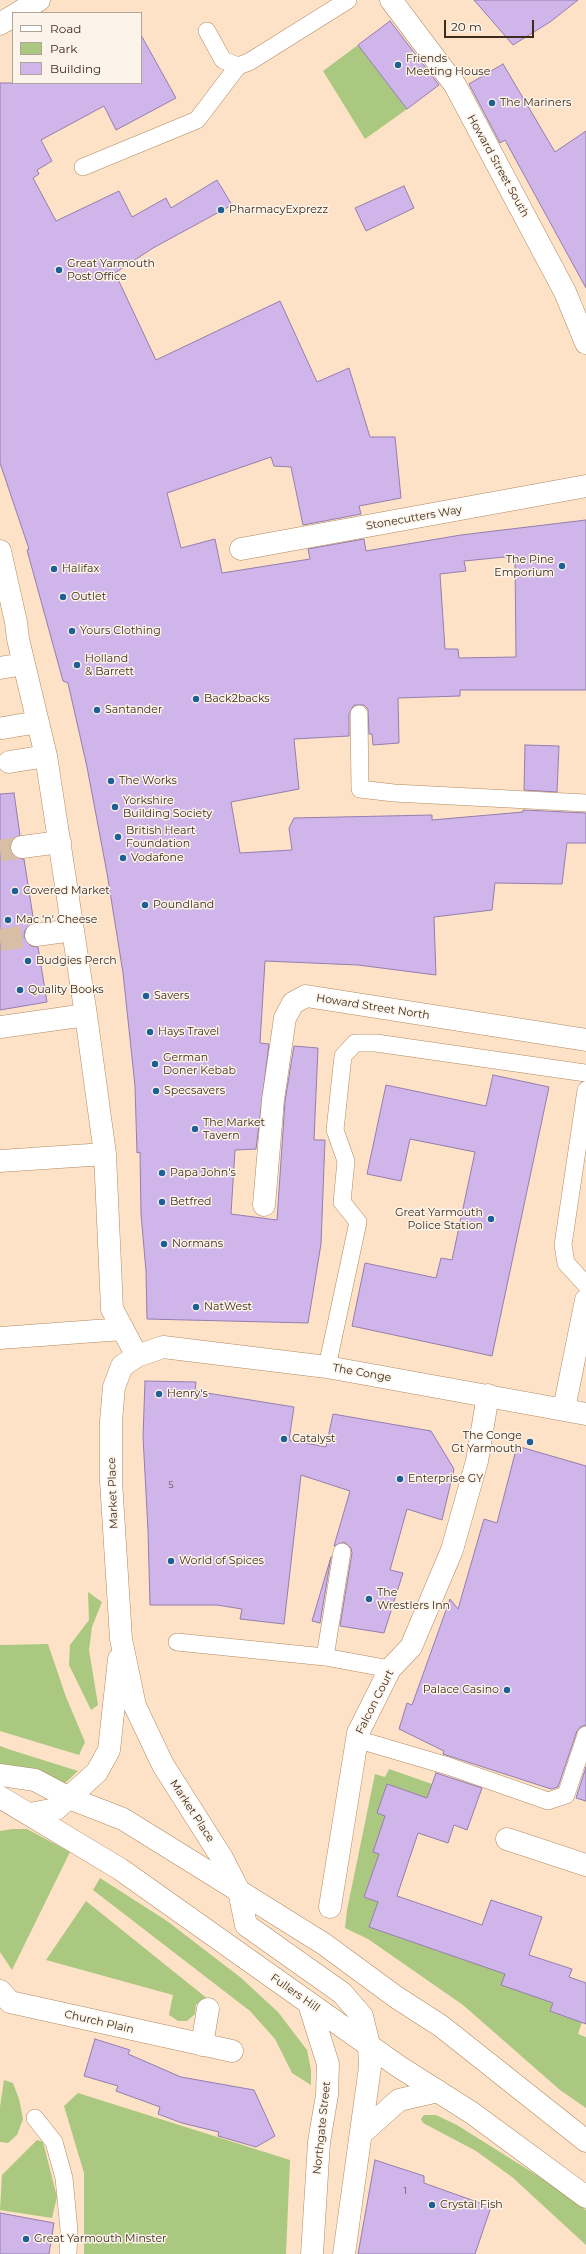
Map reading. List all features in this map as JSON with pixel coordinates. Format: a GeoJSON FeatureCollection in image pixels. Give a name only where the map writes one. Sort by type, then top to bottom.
{"type":"FeatureCollection","features":[{"type":"Feature","properties":{"kind":"street"},"geometry":{"type":"LineString","coordinates":[[20,12],[39,0]]}},
{"type":"Feature","properties":{"kind":"street","name":"Howard Street South"},"geometry":{"type":"LineString","coordinates":[[391,0],[455,85],[565,292],[586,343]]}},
{"type":"Feature","properties":{"kind":"street"},"geometry":{"type":"LineString","coordinates":[[0,24],[12,17]]}},
{"type":"Feature","properties":{"kind":"street","name":"Stonecutters Way"},"geometry":{"type":"LineString","coordinates":[[241,549],[586,486]]}},
{"type":"Feature","properties":{"kind":"street"},"geometry":{"type":"LineString","coordinates":[[0,551],[16,622],[9,641],[24,664],[46,756],[86,1015],[104,1154],[112,1309],[137,1356]]}},
{"type":"Feature","properties":{"kind":"street"},"geometry":{"type":"LineString","coordinates":[[0,668],[24,664]]}},
{"type":"Feature","properties":{"kind":"street"},"geometry":{"type":"LineString","coordinates":[[3,728],[38,722]]}},
{"type":"Feature","properties":{"kind":"street"},"geometry":{"type":"LineString","coordinates":[[9,762],[46,756]]}},
{"type":"Feature","properties":{"kind":"street"},"geometry":{"type":"LineString","coordinates":[[22,847],[60,842]]}},
{"type":"Feature","properties":{"kind":"street"},"geometry":{"type":"LineString","coordinates":[[36,935],[73,930]]}},
{"type":"Feature","properties":{"kind":"street","name":"Howard Street North"},"geometry":{"type":"LineString","coordinates":[[264,1205],[273,1100],[285,1018],[293,1003],[306,996],[586,1040]]}},
{"type":"Feature","properties":{"kind":"street"},"geometry":{"type":"LineString","coordinates":[[0,1027],[86,1015]]}},
{"type":"Feature","properties":{"kind":"street"},"geometry":{"type":"LineString","coordinates":[[0,1161],[104,1154]]}},
{"type":"Feature","properties":{"kind":"street"},"geometry":{"type":"LineString","coordinates":[[564,1409],[586,1300]]}},
{"type":"Feature","properties":{"kind":"street"},"geometry":{"type":"LineString","coordinates":[[0,1338],[123,1329]]}},
{"type":"Feature","properties":{"kind":"street","name":"The Conge"},"geometry":{"type":"LineString","coordinates":[[137,1356],[163,1347],[327,1367],[586,1414]]}},
{"type":"Feature","properties":{"kind":"street","name":"Market Place"},"geometry":{"type":"LineString","coordinates":[[137,1356],[122,1366],[114,1388],[111,1421],[111,1481],[121,1640],[135,1706],[162,1765],[222,1858],[238,1891],[246,1925],[342,1993],[362,2016],[369,2045]]}},
{"type":"Feature","properties":{"kind":"street","name":"Falcon Court"},"geometry":{"type":"LineString","coordinates":[[330,1906],[356,1739],[390,1669],[411,1647],[452,1550],[477,1461],[488,1395]]}},
{"type":"Feature","properties":{"kind":"street","name":"Market Place"},"geometry":{"type":"LineString","coordinates":[[30,1814],[56,1809],[70,1798],[97,1772],[109,1750],[121,1640]]}},
{"type":"Feature","properties":{"kind":"street"},"geometry":{"type":"LineString","coordinates":[[0,1775],[35,1780],[70,1798],[123,1819],[324,1944],[396,1997],[441,2026],[586,2141]]}},
{"type":"Feature","properties":{"kind":"street","name":"Fullers Hill"},"geometry":{"type":"LineString","coordinates":[[0,1797],[120,1869],[398,2066],[472,2113],[586,2197]]}},
{"type":"Feature","properties":{"kind":"street"},"geometry":{"type":"LineString","coordinates":[[507,1838],[586,1865]]}},
{"type":"Feature","properties":{"kind":"street","name":"Church Plain"},"geometry":{"type":"LineString","coordinates":[[0,1991],[10,2002],[232,2051]]}},
{"type":"Feature","properties":{"kind":"street","name":"Northgate Street"},"geometry":{"type":"LineString","coordinates":[[309,2004],[328,2064],[327,2095],[320,2142],[312,2254]]}},
{"type":"Feature","properties":{"kind":"street"},"geometry":{"type":"LineString","coordinates":[[202,2045],[208,2009]]}},
{"type":"Feature","properties":{"kind":"street"},"geometry":{"type":"LineString","coordinates":[[344,2254],[370,2067],[369,2045]]}},
{"type":"Feature","properties":{"kind":"street"},"geometry":{"type":"LineString","coordinates":[[361,2134],[399,2100],[438,2091]]}},
{"type":"Feature","properties":{"kind":"lane"},"geometry":{"type":"LineString","coordinates":[[83,167],[197,120],[238,66],[249,62],[348,0]]}},
{"type":"Feature","properties":{"kind":"lane"},"geometry":{"type":"LineString","coordinates":[[207,31],[223,60],[238,66]]}},
{"type":"Feature","properties":{"kind":"lane"},"geometry":{"type":"LineString","coordinates":[[359,714],[360,789],[394,793],[586,803]]}},
{"type":"Feature","properties":{"kind":"lane"},"geometry":{"type":"LineString","coordinates":[[327,1367],[358,1222],[342,1202],[346,1161],[335,1130],[343,1056],[355,1044],[376,1043],[586,1073]]}},
{"type":"Feature","properties":{"kind":"lane"},"geometry":{"type":"LineString","coordinates":[[586,1090],[563,1245],[566,1263],[586,1285]]}},
{"type":"Feature","properties":{"kind":"lane"},"geometry":{"type":"LineString","coordinates":[[325,1657],[342,1552]]}},
{"type":"Feature","properties":{"kind":"lane"},"geometry":{"type":"LineString","coordinates":[[177,1642],[325,1657],[390,1669]]}},
{"type":"Feature","properties":{"kind":"lane"},"geometry":{"type":"LineString","coordinates":[[356,1739],[396,1750],[548,1801],[566,1795],[586,1735]]}},
{"type":"Feature","properties":{"kind":"lane"},"geometry":{"type":"LineString","coordinates":[[34,2118],[54,2142],[64,2178],[69,2230],[68,2254]]}},
{"type":"Feature","properties":{"kind":"green space"},"geometry":{"type":"Polygon","coordinates":[[[358,45],[407,109],[365,139],[323,71],[358,45]]]}},
{"type":"Feature","properties":{"kind":"green space"},"geometry":{"type":"Polygon","coordinates":[[[88,1592],[102,1602],[92,1627],[89,1650],[98,1705],[91,1710],[69,1665],[70,1645],[89,1620],[88,1592]]]}},
{"type":"Feature","properties":{"kind":"green space"},"geometry":{"type":"Polygon","coordinates":[[[48,1644],[66,1697],[85,1742],[79,1755],[0,1731],[0,1645],[48,1644]]]}},
{"type":"Feature","properties":{"kind":"green space"},"geometry":{"type":"Polygon","coordinates":[[[0,1746],[78,1771],[63,1785],[0,1766],[0,1746]]]}},
{"type":"Feature","properties":{"kind":"green space"},"geometry":{"type":"Polygon","coordinates":[[[389,1769],[432,1784],[427,1798],[387,1784],[377,1813],[385,1816],[373,1852],[379,1854],[364,1897],[378,1902],[369,1927],[470,1962],[476,1943],[553,2003],[550,2011],[582,2022],[578,2034],[586,2037],[586,2108],[560,2090],[463,2005],[368,1939],[345,1928],[347,1910],[375,1774],[385,1777],[389,1769]]]}},
{"type":"Feature","properties":{"kind":"green space"},"geometry":{"type":"Polygon","coordinates":[[[27,1829],[70,1852],[12,1970],[0,1952],[0,1831],[27,1829]]]}},
{"type":"Feature","properties":{"kind":"green space"},"geometry":{"type":"Polygon","coordinates":[[[100,1878],[167,1921],[240,1977],[278,2012],[307,2050],[311,2070],[311,2085],[292,2073],[275,2039],[250,2011],[93,1890],[100,1878]]]}},
{"type":"Feature","properties":{"kind":"green space"},"geometry":{"type":"Polygon","coordinates":[[[86,1901],[219,2008],[196,2004],[195,2014],[187,2021],[178,2021],[169,2015],[173,1995],[46,1960],[86,1901]]]}},
{"type":"Feature","properties":{"kind":"green space"},"geometry":{"type":"Polygon","coordinates":[[[4,2080],[13,2083],[19,2099],[23,2119],[17,2135],[8,2143],[0,2142],[0,2107],[4,2080]]]}},
{"type":"Feature","properties":{"kind":"green space"},"geometry":{"type":"Polygon","coordinates":[[[78,2093],[290,2160],[286,2254],[84,2254],[84,2173],[64,2106],[78,2093]]]}},
{"type":"Feature","properties":{"kind":"green space"},"geometry":{"type":"Polygon","coordinates":[[[424,2115],[436,2115],[457,2125],[562,2191],[586,2210],[586,2245],[512,2177],[476,2151],[423,2123],[421,2119],[424,2115]]]}},
{"type":"Feature","properties":{"kind":"green space"},"geometry":{"type":"Polygon","coordinates":[[[37,2140],[43,2142],[57,2197],[52,2218],[0,2210],[2,2175],[37,2140]]]}},
{"type":"Feature","properties":{"kind":"building"},"geometry":{"type":"Polygon","coordinates":[[[474,0],[578,0],[550,22],[513,45],[474,0]]]}},
{"type":"Feature","properties":{"kind":"building","name":"Friends Meeting House"},"geometry":{"type":"Polygon","coordinates":[[[390,21],[439,85],[407,109],[358,45],[390,21]]]}},
{"type":"Feature","properties":{"kind":"building"},"geometry":{"type":"Polygon","coordinates":[[[142,37],[176,98],[116,130],[104,106],[41,140],[52,161],[37,170],[39,174],[33,178],[56,221],[119,191],[132,217],[166,198],[171,208],[217,180],[232,205],[153,248],[115,273],[156,360],[280,301],[317,382],[349,368],[370,437],[395,437],[401,498],[359,506],[361,514],[303,525],[291,467],[274,466],[271,457],[167,493],[181,548],[215,539],[222,573],[310,559],[308,549],[364,539],[366,551],[461,535],[586,520],[586,690],[460,690],[460,696],[398,698],[399,743],[373,745],[372,734],[369,734],[368,709],[364,705],[354,705],[349,714],[349,736],[294,739],[299,789],[231,802],[240,853],[292,850],[289,828],[294,818],[432,815],[432,820],[523,812],[523,810],[586,813],[586,843],[567,843],[562,884],[495,883],[492,910],[434,917],[436,975],[358,965],[265,961],[260,1043],[269,1044],[256,1149],[235,1150],[231,1214],[277,1220],[285,1101],[294,1046],[318,1048],[314,1140],[325,1140],[321,1244],[308,1323],[147,1319],[146,1271],[141,1214],[140,1152],[137,1153],[135,1086],[123,973],[107,873],[87,767],[68,683],[63,681],[27,550],[29,549],[0,463],[0,83],[142,84],[142,37]],[[515,556],[464,561],[466,571],[440,574],[445,649],[458,649],[459,658],[516,657],[515,556]]]}},
{"type":"Feature","properties":{"kind":"building"},"geometry":{"type":"Polygon","coordinates":[[[503,64],[555,152],[586,131],[586,288],[505,140],[500,143],[469,84],[503,64]]]}},
{"type":"Feature","properties":{"kind":"building"},"geometry":{"type":"Polygon","coordinates":[[[404,186],[414,208],[366,231],[355,208],[404,186]]]}},
{"type":"Feature","properties":{"kind":"building"},"geometry":{"type":"Polygon","coordinates":[[[525,745],[559,746],[557,792],[524,790],[525,745]]]}},
{"type":"Feature","properties":{"kind":"building","name":"Covered Market"},"geometry":{"type":"Polygon","coordinates":[[[14,793],[20,835],[11,842],[10,849],[17,858],[24,859],[34,923],[25,930],[24,937],[31,946],[38,947],[47,1002],[0,1010],[0,794],[14,793]]]}},
{"type":"Feature","properties":{"kind":"building","name":"Great Yarmouth Police Station"},"geometry":{"type":"Polygon","coordinates":[[[493,1075],[549,1087],[492,1356],[352,1326],[365,1263],[436,1278],[441,1258],[452,1260],[475,1152],[410,1139],[401,1181],[367,1174],[386,1085],[486,1106],[493,1075]]]}},
{"type":"Feature","properties":{"kind":"building"},"geometry":{"type":"Polygon","coordinates":[[[145,1381],[196,1382],[195,1390],[294,1407],[289,1440],[326,1447],[333,1414],[431,1431],[454,1469],[442,1520],[407,1509],[390,1570],[403,1573],[384,1633],[340,1626],[352,1553],[351,1548],[344,1542],[334,1546],[350,1491],[301,1475],[284,1624],[240,1619],[242,1609],[217,1605],[150,1605],[143,1437],[145,1381]]]}},
{"type":"Feature","properties":{"kind":"building","name":"Palace Casino"},"geometry":{"type":"Polygon","coordinates":[[[517,1446],[586,1466],[586,1725],[580,1727],[577,1731],[558,1787],[551,1789],[443,1754],[444,1751],[399,1729],[407,1703],[412,1705],[450,1599],[458,1609],[484,1519],[497,1523],[517,1446]]]}},
{"type":"Feature","properties":{"kind":"building"},"geometry":{"type":"Polygon","coordinates":[[[331,1557],[320,1623],[312,1621],[331,1557]]]}},
{"type":"Feature","properties":{"kind":"building"},"geometry":{"type":"Polygon","coordinates":[[[586,1767],[586,1801],[576,1798],[586,1767]]]}},
{"type":"Feature","properties":{"kind":"building"},"geometry":{"type":"Polygon","coordinates":[[[436,1773],[482,1788],[467,1830],[454,1825],[448,1843],[418,1833],[397,1896],[482,1925],[491,1900],[542,1917],[529,1955],[572,1969],[569,1977],[586,1983],[586,2024],[550,2011],[553,2003],[501,1985],[505,1974],[369,1927],[378,1902],[364,1897],[379,1854],[373,1852],[385,1816],[377,1813],[387,1784],[427,1798],[436,1773]]]}},
{"type":"Feature","properties":{"kind":"building"},"geometry":{"type":"Polygon","coordinates":[[[95,2039],[130,2050],[128,2054],[181,2077],[254,2090],[275,2136],[256,2147],[218,2136],[219,2132],[182,2123],[158,2114],[160,2107],[116,2091],[118,2086],[84,2076],[95,2039]]]}},
{"type":"Feature","properties":{"kind":"building"},"geometry":{"type":"Polygon","coordinates":[[[375,2160],[424,2176],[424,2183],[491,2207],[475,2254],[358,2254],[375,2160]]]}},
{"type":"Feature","properties":{"kind":"building","name":"Great Yarmouth Minster"},"geometry":{"type":"Polygon","coordinates":[[[0,2213],[54,2223],[49,2254],[0,2254],[0,2213]]]}},
{"type":"Feature","properties":{"kind":"tunnel"},"geometry":{"type":"LineString","coordinates":[[0,851],[22,847]]}},
{"type":"Feature","properties":{"kind":"tunnel"},"geometry":{"type":"LineString","coordinates":[[0,940],[36,935]]}},
{"type":"Feature","properties":{"kind":"place","name":"Friends Meeting House"},"geometry":{"type":"Point","coordinates":[398,65]}},
{"type":"Feature","properties":{"kind":"place","name":"The Mariners"},"geometry":{"type":"Point","coordinates":[492,103]}},
{"type":"Feature","properties":{"kind":"place","name":"PharmacyExprezz"},"geometry":{"type":"Point","coordinates":[221,210]}},
{"type":"Feature","properties":{"kind":"place","name":"Great Yarmouth Post Office"},"geometry":{"type":"Point","coordinates":[59,270]}},
{"type":"Feature","properties":{"kind":"place","name":"The Pine Emporium"},"geometry":{"type":"Point","coordinates":[562,566]}},
{"type":"Feature","properties":{"kind":"place","name":"Halifax"},"geometry":{"type":"Point","coordinates":[54,569]}},
{"type":"Feature","properties":{"kind":"place","name":"Outlet"},"geometry":{"type":"Point","coordinates":[63,597]}},
{"type":"Feature","properties":{"kind":"place","name":"Yours Clothing"},"geometry":{"type":"Point","coordinates":[72,631]}},
{"type":"Feature","properties":{"kind":"place","name":"Holland & Barrett"},"geometry":{"type":"Point","coordinates":[77,665]}},
{"type":"Feature","properties":{"kind":"place","name":"Back2backs"},"geometry":{"type":"Point","coordinates":[196,699]}},
{"type":"Feature","properties":{"kind":"place","name":"Santander"},"geometry":{"type":"Point","coordinates":[97,710]}},
{"type":"Feature","properties":{"kind":"place","name":"The Works"},"geometry":{"type":"Point","coordinates":[111,781]}},
{"type":"Feature","properties":{"kind":"place","name":"Yorkshire Building Society"},"geometry":{"type":"Point","coordinates":[115,807]}},
{"type":"Feature","properties":{"kind":"place","name":"British Heart Foundation"},"geometry":{"type":"Point","coordinates":[118,837]}},
{"type":"Feature","properties":{"kind":"place","name":"Vodafone"},"geometry":{"type":"Point","coordinates":[123,858]}},
{"type":"Feature","properties":{"kind":"place","name":"Covered Market"},"geometry":{"type":"Point","coordinates":[15,891]}},
{"type":"Feature","properties":{"kind":"place","name":"Poundland"},"geometry":{"type":"Point","coordinates":[145,905]}},
{"type":"Feature","properties":{"kind":"place","name":"Mac 'n' Cheese"},"geometry":{"type":"Point","coordinates":[8,920]}},
{"type":"Feature","properties":{"kind":"place","name":"Budgies Perch"},"geometry":{"type":"Point","coordinates":[28,961]}},
{"type":"Feature","properties":{"kind":"place","name":"Quality Books"},"geometry":{"type":"Point","coordinates":[20,990]}},
{"type":"Feature","properties":{"kind":"place","name":"Savers"},"geometry":{"type":"Point","coordinates":[146,996]}},
{"type":"Feature","properties":{"kind":"place","name":"Hays Travel"},"geometry":{"type":"Point","coordinates":[150,1032]}},
{"type":"Feature","properties":{"kind":"place","name":"German Doner Kebab"},"geometry":{"type":"Point","coordinates":[155,1064]}},
{"type":"Feature","properties":{"kind":"place","name":"Specsavers"},"geometry":{"type":"Point","coordinates":[156,1091]}},
{"type":"Feature","properties":{"kind":"place","name":"The Market Tavern"},"geometry":{"type":"Point","coordinates":[195,1129]}},
{"type":"Feature","properties":{"kind":"place","name":"Papa John's"},"geometry":{"type":"Point","coordinates":[162,1173]}},
{"type":"Feature","properties":{"kind":"place","name":"Betfred"},"geometry":{"type":"Point","coordinates":[162,1202]}},
{"type":"Feature","properties":{"kind":"place","name":"Great Yarmouth Police Station"},"geometry":{"type":"Point","coordinates":[491,1219]}},
{"type":"Feature","properties":{"kind":"place","name":"Normans"},"geometry":{"type":"Point","coordinates":[164,1244]}},
{"type":"Feature","properties":{"kind":"place","name":"NatWest"},"geometry":{"type":"Point","coordinates":[196,1307]}},
{"type":"Feature","properties":{"kind":"place","name":"Henry's"},"geometry":{"type":"Point","coordinates":[159,1394]}},
{"type":"Feature","properties":{"kind":"place","name":"Catalyst"},"geometry":{"type":"Point","coordinates":[284,1439]}},
{"type":"Feature","properties":{"kind":"place","name":"The Conge Gt Yarmouth"},"geometry":{"type":"Point","coordinates":[530,1442]}},
{"type":"Feature","properties":{"kind":"place","name":"Enterprise GY"},"geometry":{"type":"Point","coordinates":[400,1479]}},
{"type":"Feature","properties":{"kind":"place","name":"World of Spices"},"geometry":{"type":"Point","coordinates":[171,1561]}},
{"type":"Feature","properties":{"kind":"place","name":"The Wrestlers Inn"},"geometry":{"type":"Point","coordinates":[369,1599]}},
{"type":"Feature","properties":{"kind":"place","name":"Palace Casino"},"geometry":{"type":"Point","coordinates":[507,1690]}},
{"type":"Feature","properties":{"kind":"place","name":"Crystal Fish"},"geometry":{"type":"Point","coordinates":[432,2205]}},
{"type":"Feature","properties":{"kind":"place","name":"Great Yarmouth Minster"},"geometry":{"type":"Point","coordinates":[26,2239]}}]}
